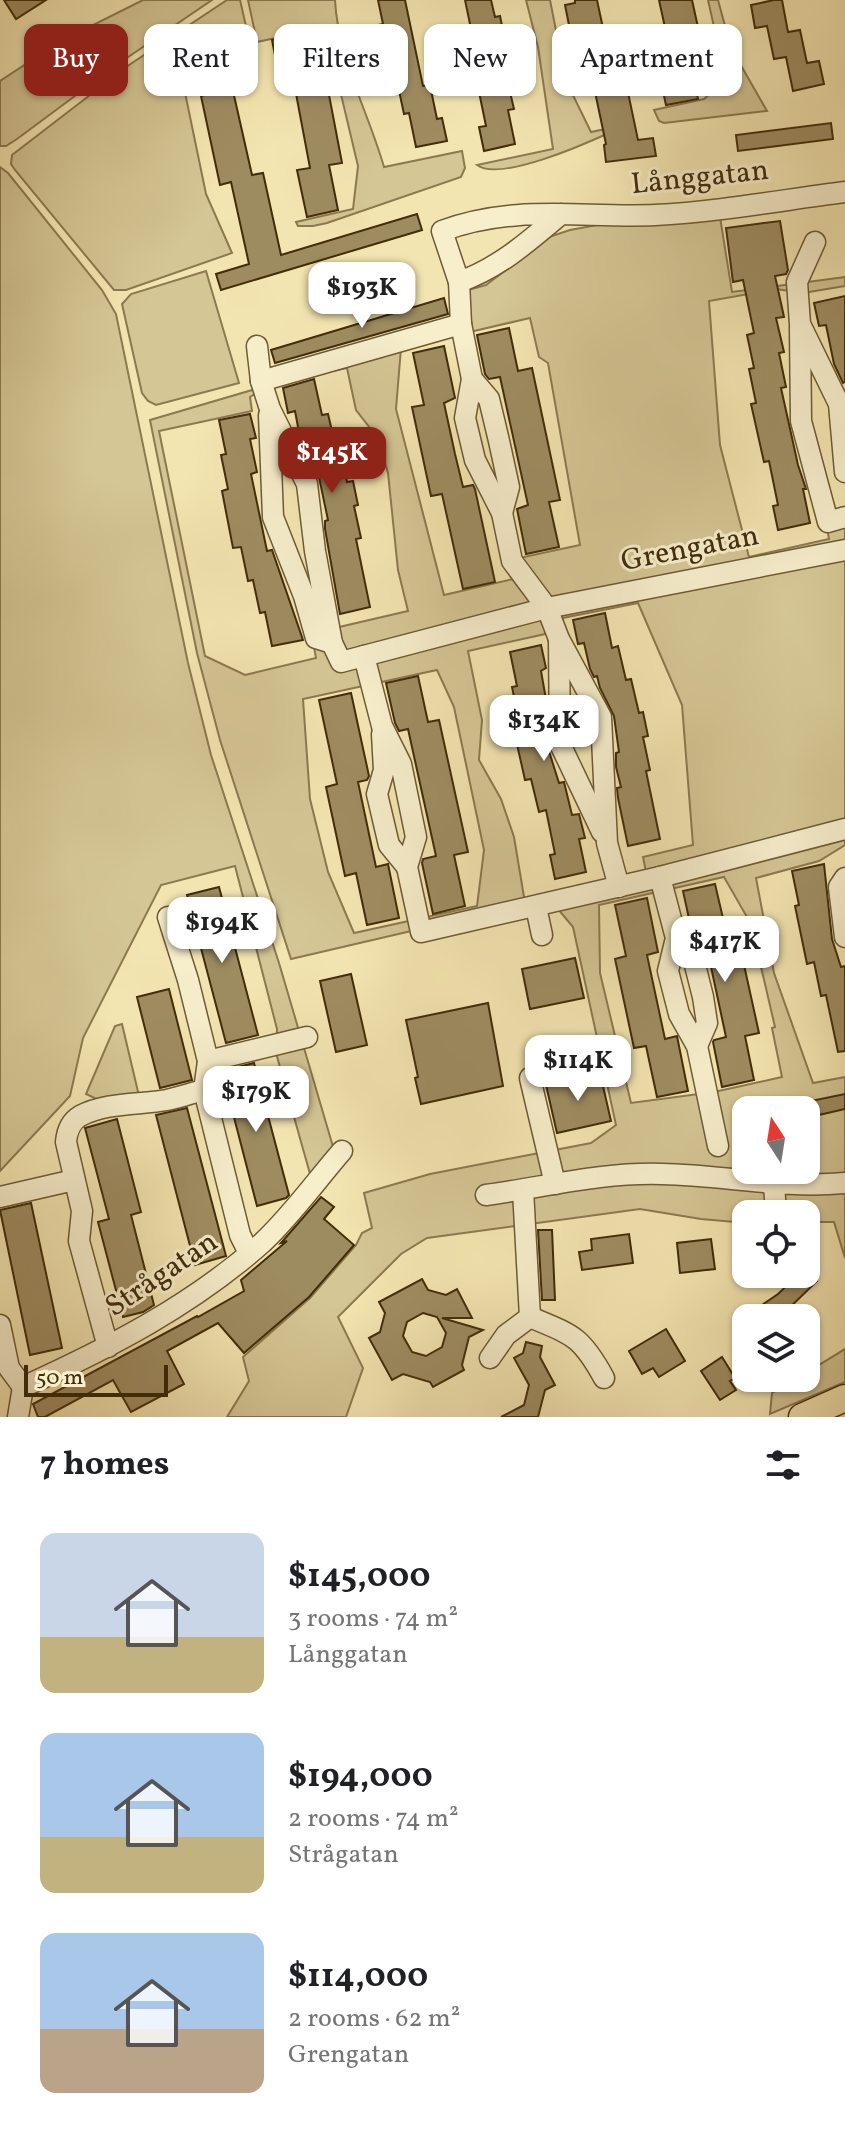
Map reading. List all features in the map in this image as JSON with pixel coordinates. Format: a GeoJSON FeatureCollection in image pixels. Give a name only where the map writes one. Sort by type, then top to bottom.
{"type":"FeatureCollection","features":[{"type":"Feature","properties":{"kind":"main road"},"geometry":{"type":"LineString","coordinates":[[802,1417],[845,1398]]}},
{"type":"Feature","properties":{"kind":"street","name":"Långgatan"},"geometry":{"type":"LineString","coordinates":[[547,608],[512,561],[502,513],[475,460],[465,418],[472,379],[461,324],[459,282],[442,231],[472,220],[519,213],[661,215],[845,192]]}},
{"type":"Feature","properties":{"kind":"street"},"geometry":{"type":"LineString","coordinates":[[459,282],[508,258],[561,214]]}},
{"type":"Feature","properties":{"kind":"street"},"geometry":{"type":"LineString","coordinates":[[815,242],[797,282],[801,421],[828,522],[845,517]]}},
{"type":"Feature","properties":{"kind":"street"},"geometry":{"type":"LineString","coordinates":[[261,381],[461,324]]}},
{"type":"Feature","properties":{"kind":"street"},"geometry":{"type":"LineString","coordinates":[[800,324],[839,404],[845,472]]}},
{"type":"Feature","properties":{"kind":"street"},"geometry":{"type":"LineString","coordinates":[[257,346],[261,381],[270,409],[307,484],[315,551],[332,643],[316,638],[304,596],[273,517],[270,409]]}},
{"type":"Feature","properties":{"kind":"street","name":"Långgatan"},"geometry":{"type":"LineString","coordinates":[[472,379],[489,399],[505,468],[509,487],[502,513]]}},
{"type":"Feature","properties":{"kind":"street"},"geometry":{"type":"LineString","coordinates":[[482,471],[491,474],[505,468]]}},
{"type":"Feature","properties":{"kind":"street","name":"Grengatan"},"geometry":{"type":"LineString","coordinates":[[332,643],[341,662],[547,608],[845,550]]}},
{"type":"Feature","properties":{"kind":"street"},"geometry":{"type":"LineString","coordinates":[[286,556],[295,557],[315,551]]}},
{"type":"Feature","properties":{"kind":"street"},"geometry":{"type":"LineString","coordinates":[[547,608],[570,680],[560,744],[607,843],[619,887]]}},
{"type":"Feature","properties":{"kind":"street"},"geometry":{"type":"LineString","coordinates":[[364,656],[394,772],[416,837],[407,867]]}},
{"type":"Feature","properties":{"kind":"street"},"geometry":{"type":"LineString","coordinates":[[570,680],[601,717],[607,843]]}},
{"type":"Feature","properties":{"kind":"street"},"geometry":{"type":"LineString","coordinates":[[394,772],[377,794],[389,845],[407,867],[421,932],[493,927],[536,907],[845,829]]}},
{"type":"Feature","properties":{"kind":"street"},"geometry":{"type":"LineString","coordinates":[[660,877],[676,938],[693,957],[703,997],[707,1023],[697,1046],[718,1146]]}},
{"type":"Feature","properties":{"kind":"street"},"geometry":{"type":"LineString","coordinates":[[845,878],[839,887],[845,937]]}},
{"type":"Feature","properties":{"kind":"street"},"geometry":{"type":"LineString","coordinates":[[536,907],[542,935]]}},
{"type":"Feature","properties":{"kind":"street","name":"Strågatan"},"geometry":{"type":"LineString","coordinates":[[168,917],[188,980],[208,1061],[204,1090],[240,1235],[249,1253]]}},
{"type":"Feature","properties":{"kind":"street"},"geometry":{"type":"LineString","coordinates":[[208,1061],[307,1037]]}},
{"type":"Feature","properties":{"kind":"street"},"geometry":{"type":"LineString","coordinates":[[530,1078],[555,1184]]}},
{"type":"Feature","properties":{"kind":"street","name":"Strågatan"},"geometry":{"type":"LineString","coordinates":[[108,1347],[79,1241],[82,1211],[66,1142],[72,1123],[80,1116],[123,1104],[167,1100],[204,1090]]}},
{"type":"Feature","properties":{"kind":"street","name":"Strågatan"},"geometry":{"type":"LineString","coordinates":[[23,1387],[108,1347],[178,1307],[264,1241],[342,1151]]}},
{"type":"Feature","properties":{"kind":"street"},"geometry":{"type":"LineString","coordinates":[[486,1195],[629,1174],[732,1180]]}},
{"type":"Feature","properties":{"kind":"street"},"geometry":{"type":"LineString","coordinates":[[0,1197],[74,1180]]}},
{"type":"Feature","properties":{"kind":"street"},"geometry":{"type":"LineString","coordinates":[[775,1200],[774,1184],[845,1183]]}},
{"type":"Feature","properties":{"kind":"street"},"geometry":{"type":"LineString","coordinates":[[523,1190],[530,1317]]}},
{"type":"Feature","properties":{"kind":"street"},"geometry":{"type":"LineString","coordinates":[[490,1358],[506,1335],[530,1317]]}},
{"type":"Feature","properties":{"kind":"street"},"geometry":{"type":"LineString","coordinates":[[530,1317],[581,1342],[589,1350],[604,1378]]}},
{"type":"Feature","properties":{"kind":"street"},"geometry":{"type":"LineString","coordinates":[[0,1325],[9,1368],[23,1387],[18,1417]]}},
{"type":"Feature","properties":{"kind":"shaded area"},"geometry":{"type":"Polygon","coordinates":[[[143,0],[212,0],[177,24],[144,24],[144,46],[128,57],[128,24],[95,24],[143,0]]]}},
{"type":"Feature","properties":{"kind":"shaded area"},"geometry":{"type":"Polygon","coordinates":[[[227,0],[240,0],[246,24],[191,24],[227,0]]]}},
{"type":"Feature","properties":{"kind":"shaded area"},"geometry":{"type":"Polygon","coordinates":[[[248,0],[335,0],[337,24],[274,24],[274,38],[258,42],[258,24],[253,24],[248,0]]]}},
{"type":"Feature","properties":{"kind":"shaded area"},"geometry":{"type":"Polygon","coordinates":[[[526,0],[550,0],[555,24],[552,24],[552,96],[573,96],[591,132],[610,128],[611,132],[543,159],[504,169],[488,169],[477,165],[553,149],[536,24],[532,24],[526,0]]]}},
{"type":"Feature","properties":{"kind":"shaded area"},"geometry":{"type":"Polygon","coordinates":[[[708,0],[718,0],[724,24],[713,24],[708,0]]]}},
{"type":"Feature","properties":{"kind":"shaded area"},"geometry":{"type":"Polygon","coordinates":[[[144,55],[144,96],[186,96],[206,194],[232,253],[126,290],[114,290],[11,164],[12,155],[89,96],[128,96],[129,65],[144,55]]]}},
{"type":"Feature","properties":{"kind":"shaded area"},"geometry":{"type":"Polygon","coordinates":[[[24,65],[24,96],[75,96],[17,139],[0,146],[0,81],[24,65]]]}},
{"type":"Feature","properties":{"kind":"shaded area"},"geometry":{"type":"Polygon","coordinates":[[[742,67],[767,111],[664,123],[659,121],[654,110],[707,96],[742,96],[742,67]]]}},
{"type":"Feature","properties":{"kind":"shaded area"},"geometry":{"type":"Polygon","coordinates":[[[341,96],[359,96],[384,167],[462,151],[465,168],[461,177],[327,223],[298,226],[296,222],[353,209],[358,166],[341,96]]]}},
{"type":"Feature","properties":{"kind":"shaded area"},"geometry":{"type":"Polygon","coordinates":[[[0,167],[102,290],[116,314],[188,663],[211,755],[279,963],[334,1150],[312,1181],[276,1053],[277,1029],[235,866],[161,885],[83,1038],[70,1096],[0,1171],[0,167]]]}},
{"type":"Feature","properties":{"kind":"shaded area"},"geometry":{"type":"Polygon","coordinates":[[[720,217],[732,292],[845,277],[845,286],[803,293],[776,289],[709,301],[720,445],[749,557],[829,539],[827,528],[845,524],[845,845],[819,861],[756,878],[774,973],[813,1083],[845,1077],[845,1258],[834,1222],[820,1222],[820,1200],[732,1200],[732,1222],[640,1209],[427,1238],[401,1254],[338,1317],[363,1368],[346,1417],[227,1417],[249,1381],[243,1357],[310,1298],[356,1245],[362,1233],[372,1228],[364,1193],[430,1174],[591,1143],[616,1125],[573,927],[558,909],[523,905],[291,959],[220,740],[197,653],[150,420],[270,385],[250,397],[252,411],[159,431],[205,656],[245,675],[316,658],[314,647],[335,628],[408,611],[398,570],[388,473],[377,437],[356,410],[347,368],[283,381],[467,327],[468,290],[486,285],[549,237],[597,225],[642,225],[720,217]],[[530,318],[401,348],[396,409],[444,595],[513,579],[519,558],[580,545],[548,363],[539,357],[530,318]],[[638,603],[558,619],[545,634],[468,651],[482,720],[479,760],[501,799],[514,837],[525,903],[646,872],[643,857],[693,845],[682,705],[638,603]],[[437,670],[303,699],[310,799],[328,872],[354,933],[477,906],[484,850],[454,707],[437,670]],[[724,877],[599,905],[600,973],[631,1103],[714,1092],[782,1077],[772,1028],[775,1027],[751,924],[724,877]]]}},
{"type":"Feature","properties":{"kind":"shaded area"},"geometry":{"type":"Polygon","coordinates":[[[206,271],[239,383],[156,405],[142,393],[122,304],[131,294],[206,271]]]}},
{"type":"Feature","properties":{"kind":"shaded area"},"geometry":{"type":"Polygon","coordinates":[[[122,1024],[139,1096],[105,1103],[86,1094],[115,1026],[122,1024]]]}},
{"type":"Feature","properties":{"kind":"shaded area"},"geometry":{"type":"Polygon","coordinates":[[[845,1349],[845,1382],[770,1414],[774,1392],[820,1392],[820,1364],[845,1349]]]}},
{"type":"Feature","properties":{"kind":"building"},"geometry":{"type":"Polygon","coordinates":[[[4,0],[46,0],[16,19],[4,0]]]}},
{"type":"Feature","properties":{"kind":"building"},"geometry":{"type":"Polygon","coordinates":[[[378,0],[405,0],[424,96],[432,96],[437,119],[442,118],[447,141],[416,147],[409,113],[404,114],[400,96],[408,96],[408,24],[383,24],[378,0]]]}},
{"type":"Feature","properties":{"kind":"building"},"geometry":{"type":"Polygon","coordinates":[[[465,0],[491,0],[495,17],[500,16],[502,24],[470,24],[465,0]]]}},
{"type":"Feature","properties":{"kind":"building"},"geometry":{"type":"Polygon","coordinates":[[[575,0],[597,0],[602,24],[569,24],[565,5],[575,3],[575,0]]]}},
{"type":"Feature","properties":{"kind":"building"},"geometry":{"type":"Polygon","coordinates":[[[659,0],[692,0],[697,24],[664,24],[659,0]]]}},
{"type":"Feature","properties":{"kind":"building"},"geometry":{"type":"Polygon","coordinates":[[[782,0],[788,32],[800,30],[807,63],[819,61],[824,84],[793,91],[786,57],[774,59],[767,26],[755,28],[751,5],[782,0]]]}},
{"type":"Feature","properties":{"kind":"building"},"geometry":{"type":"Polygon","coordinates":[[[201,96],[234,96],[252,175],[263,173],[281,255],[417,214],[422,230],[221,290],[216,274],[249,264],[231,182],[220,185],[201,96]]]}},
{"type":"Feature","properties":{"kind":"building"},"geometry":{"type":"Polygon","coordinates":[[[296,96],[329,96],[342,163],[329,165],[338,210],[307,217],[297,170],[310,168],[296,96]]]}},
{"type":"Feature","properties":{"kind":"building"},"geometry":{"type":"Polygon","coordinates":[[[480,96],[511,96],[514,109],[508,110],[515,144],[484,151],[479,127],[486,126],[480,96]]]}},
{"type":"Feature","properties":{"kind":"building"},"geometry":{"type":"Polygon","coordinates":[[[596,96],[629,96],[638,140],[653,138],[656,156],[606,162],[606,144],[596,96]]]}},
{"type":"Feature","properties":{"kind":"building"},"geometry":{"type":"Polygon","coordinates":[[[664,96],[697,96],[698,99],[666,105],[664,96]]]}},
{"type":"Feature","properties":{"kind":"building"},"geometry":{"type":"Polygon","coordinates":[[[831,123],[833,139],[738,151],[736,135],[831,123]]]}},
{"type":"Feature","properties":{"kind":"building"},"geometry":{"type":"Polygon","coordinates":[[[780,221],[788,270],[786,274],[775,276],[784,317],[776,318],[784,352],[779,353],[786,387],[781,388],[806,489],[803,489],[810,523],[778,530],[773,506],[778,505],[769,461],[764,462],[751,404],[756,403],[749,369],[754,368],[747,335],[754,333],[743,280],[733,282],[726,228],[780,221]]]}},
{"type":"Feature","properties":{"kind":"building"},"geometry":{"type":"Polygon","coordinates":[[[845,296],[843,383],[834,364],[826,325],[819,326],[814,303],[845,296]]]}},
{"type":"Feature","properties":{"kind":"building"},"geometry":{"type":"Polygon","coordinates":[[[444,298],[448,314],[275,363],[271,350],[444,298]]]}},
{"type":"Feature","properties":{"kind":"building"},"geometry":{"type":"Polygon","coordinates":[[[509,328],[518,371],[532,368],[560,500],[549,502],[559,547],[526,554],[517,509],[528,505],[500,377],[489,379],[485,374],[477,335],[509,328]]]}},
{"type":"Feature","properties":{"kind":"building"},"geometry":{"type":"Polygon","coordinates":[[[444,346],[455,398],[444,403],[455,454],[463,487],[473,485],[475,489],[495,582],[463,589],[442,494],[431,496],[412,407],[424,405],[413,353],[444,346]]]}},
{"type":"Feature","properties":{"kind":"building"},"geometry":{"type":"Polygon","coordinates":[[[314,379],[322,415],[328,414],[336,448],[340,447],[347,482],[353,481],[358,505],[354,506],[361,538],[356,539],[370,607],[340,614],[319,477],[309,459],[306,444],[301,443],[295,411],[288,413],[283,388],[314,379]]]}},
{"type":"Feature","properties":{"kind":"building"},"geometry":{"type":"Polygon","coordinates":[[[250,414],[256,438],[250,439],[257,472],[251,474],[267,551],[272,550],[303,640],[272,646],[265,612],[260,613],[253,580],[248,581],[241,547],[233,548],[222,491],[228,489],[221,455],[226,454],[219,420],[250,414]]]}},
{"type":"Feature","properties":{"kind":"building"},"geometry":{"type":"Polygon","coordinates":[[[605,613],[612,648],[618,646],[626,680],[631,679],[639,713],[643,712],[648,736],[643,737],[650,770],[646,771],[660,839],[628,846],[618,798],[617,788],[621,787],[616,767],[616,753],[619,752],[614,716],[597,676],[594,677],[590,669],[584,643],[578,644],[573,620],[605,613]]]}},
{"type":"Feature","properties":{"kind":"building"},"geometry":{"type":"Polygon","coordinates":[[[541,645],[546,668],[541,671],[547,705],[542,706],[547,745],[559,783],[564,782],[572,815],[579,814],[585,838],[579,839],[586,872],[555,879],[550,855],[555,854],[546,810],[539,812],[531,779],[525,780],[512,722],[519,721],[512,687],[517,686],[510,652],[541,645]]]}},
{"type":"Feature","properties":{"kind":"building"},"geometry":{"type":"Polygon","coordinates":[[[418,676],[428,722],[439,720],[468,852],[454,855],[465,906],[433,914],[422,863],[423,859],[436,856],[408,729],[399,731],[395,723],[386,683],[418,676]]]}},
{"type":"Feature","properties":{"kind":"building"},"geometry":{"type":"Polygon","coordinates":[[[351,693],[369,776],[367,780],[358,782],[376,867],[388,864],[399,918],[367,925],[356,873],[345,876],[326,787],[337,784],[319,700],[351,693]]]}},
{"type":"Feature","properties":{"kind":"building"},"geometry":{"type":"Polygon","coordinates":[[[824,864],[832,939],[841,967],[845,966],[845,1051],[838,1052],[826,995],[821,996],[814,962],[807,964],[795,906],[799,905],[792,871],[824,864]]]}},
{"type":"Feature","properties":{"kind":"building"},"geometry":{"type":"Polygon","coordinates":[[[715,884],[725,927],[735,924],[759,1033],[745,1036],[754,1080],[722,1087],[713,1042],[726,1037],[704,934],[693,937],[683,891],[715,884]]]}},
{"type":"Feature","properties":{"kind":"building"},"geometry":{"type":"Polygon","coordinates":[[[219,887],[258,1035],[226,1043],[187,895],[219,887]]]}},
{"type":"Feature","properties":{"kind":"building"},"geometry":{"type":"Polygon","coordinates":[[[647,898],[658,952],[647,955],[665,1039],[677,1036],[688,1091],[657,1097],[646,1046],[634,1048],[615,959],[626,956],[615,905],[647,898]]]}},
{"type":"Feature","properties":{"kind":"building"},"geometry":{"type":"Polygon","coordinates":[[[575,958],[584,998],[530,1009],[522,969],[575,958]]]}},
{"type":"Feature","properties":{"kind":"building"},"geometry":{"type":"Polygon","coordinates":[[[351,974],[367,1045],[336,1052],[320,981],[351,974]]]}},
{"type":"Feature","properties":{"kind":"building"},"geometry":{"type":"Polygon","coordinates":[[[169,989],[192,1080],[160,1088],[137,997],[169,989]]]}},
{"type":"Feature","properties":{"kind":"building"},"geometry":{"type":"Polygon","coordinates":[[[488,1003],[503,1086],[421,1104],[406,1020],[488,1003]]]}},
{"type":"Feature","properties":{"kind":"building"},"geometry":{"type":"Polygon","coordinates":[[[254,1063],[289,1195],[257,1206],[222,1071],[254,1063]]]}},
{"type":"Feature","properties":{"kind":"building"},"geometry":{"type":"Polygon","coordinates":[[[600,1073],[611,1121],[557,1133],[546,1085],[600,1073]]]}},
{"type":"Feature","properties":{"kind":"building"},"geometry":{"type":"Polygon","coordinates":[[[845,1094],[845,1109],[820,1115],[820,1099],[845,1094]]]}},
{"type":"Feature","properties":{"kind":"building"},"geometry":{"type":"Polygon","coordinates":[[[187,1108],[226,1256],[195,1265],[156,1115],[187,1108]]]}},
{"type":"Feature","properties":{"kind":"building"},"geometry":{"type":"Polygon","coordinates":[[[117,1119],[141,1212],[131,1215],[154,1305],[143,1312],[123,1317],[98,1222],[109,1219],[85,1128],[117,1119]]]}},
{"type":"Feature","properties":{"kind":"building"},"geometry":{"type":"Polygon","coordinates":[[[321,1197],[334,1207],[324,1219],[354,1245],[309,1297],[244,1353],[218,1323],[167,1351],[184,1384],[131,1412],[113,1380],[45,1417],[38,1417],[33,1404],[244,1291],[241,1280],[287,1241],[281,1243],[321,1197]]]}},
{"type":"Feature","properties":{"kind":"building"},"geometry":{"type":"Polygon","coordinates":[[[31,1203],[62,1348],[30,1355],[0,1210],[31,1203]]]}},
{"type":"Feature","properties":{"kind":"building"},"geometry":{"type":"Polygon","coordinates":[[[538,1230],[552,1230],[555,1300],[542,1300],[538,1230]]]}},
{"type":"Feature","properties":{"kind":"building"},"geometry":{"type":"Polygon","coordinates":[[[629,1234],[633,1263],[582,1270],[579,1252],[592,1250],[591,1239],[629,1234]]]}},
{"type":"Feature","properties":{"kind":"building"},"geometry":{"type":"Polygon","coordinates":[[[711,1239],[715,1269],[680,1273],[677,1243],[711,1239]]]}},
{"type":"Feature","properties":{"kind":"building"},"geometry":{"type":"Polygon","coordinates":[[[422,1279],[428,1290],[446,1295],[457,1289],[472,1318],[442,1318],[483,1330],[469,1337],[462,1365],[464,1370],[433,1387],[430,1382],[403,1374],[392,1380],[369,1338],[380,1332],[385,1313],[379,1302],[422,1279]],[[423,1313],[407,1322],[403,1336],[412,1352],[426,1356],[442,1347],[446,1333],[437,1317],[423,1313]]]}},
{"type":"Feature","properties":{"kind":"building"},"geometry":{"type":"Polygon","coordinates":[[[784,1288],[810,1288],[793,1304],[763,1304],[784,1288]]]}},
{"type":"Feature","properties":{"kind":"building"},"geometry":{"type":"Polygon","coordinates":[[[666,1329],[685,1361],[659,1377],[653,1368],[642,1374],[629,1351],[666,1329]]]}},
{"type":"Feature","properties":{"kind":"building"},"geometry":{"type":"Polygon","coordinates":[[[526,1342],[542,1346],[540,1357],[555,1385],[545,1390],[538,1417],[501,1417],[524,1405],[529,1385],[514,1358],[523,1353],[526,1342]]]}},
{"type":"Feature","properties":{"kind":"building"},"geometry":{"type":"Polygon","coordinates":[[[722,1357],[732,1373],[733,1392],[720,1400],[701,1371],[722,1357]]]}}]}
